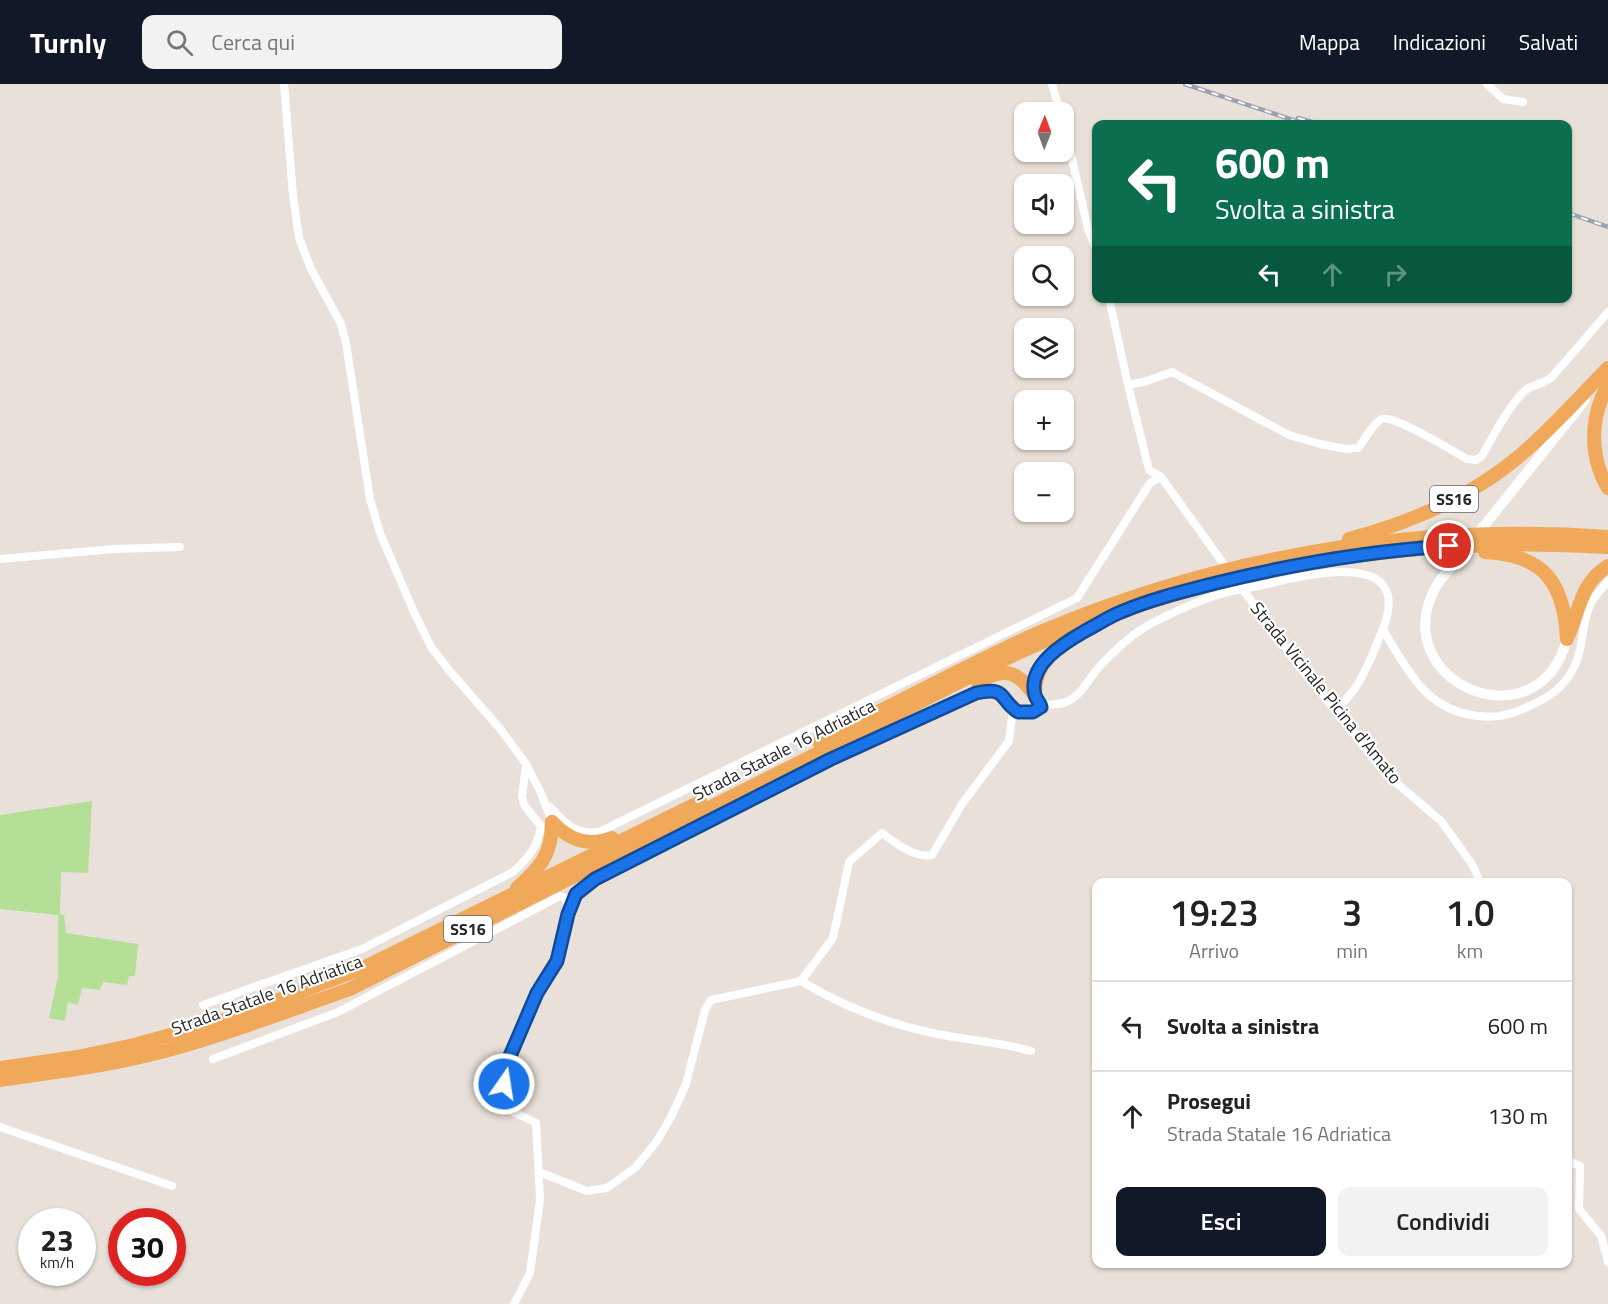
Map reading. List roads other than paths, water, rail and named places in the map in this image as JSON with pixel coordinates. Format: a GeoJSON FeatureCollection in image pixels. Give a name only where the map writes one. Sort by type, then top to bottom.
{"type":"FeatureCollection","features":[{"type":"Feature","properties":{"kind":"highway","name":"SS16"},"geometry":{"type":"LineString","coordinates":[[1261,562],[1389,527],[1426,513],[1461,495],[1496,474],[1519,456],[1608,370]]}},
{"type":"Feature","properties":{"kind":"highway"},"geometry":{"type":"LineString","coordinates":[[1608,386],[1598,410],[1594,438],[1598,464],[1608,488]]}},
{"type":"Feature","properties":{"kind":"highway","name":"Strada Statale 16 Adriatica"},"geometry":{"type":"LineString","coordinates":[[0,1068],[77,1057],[134,1045],[228,1019],[363,968],[1043,631],[1146,593],[1261,562],[1351,546],[1433,537],[1528,534],[1608,537]]}},
{"type":"Feature","properties":{"kind":"highway","name":"Strada Statale 16 Adriatica"},"geometry":{"type":"LineString","coordinates":[[0,1080],[75,1070],[150,1055],[237,1029],[350,989],[1026,649],[1120,612],[1184,591],[1324,560],[1386,552],[1490,545],[1562,544],[1608,548]]}},
{"type":"Feature","properties":{"kind":"highway","name":"SS16"},"geometry":{"type":"LineString","coordinates":[[1386,552],[1482,552],[1507,555],[1525,561],[1543,572],[1557,589],[1565,612],[1567,639]]}},
{"type":"Feature","properties":{"kind":"highway"},"geometry":{"type":"LineString","coordinates":[[1567,639],[1584,591],[1592,579],[1608,566]]}},
{"type":"Feature","properties":{"kind":"highway"},"geometry":{"type":"LineString","coordinates":[[1038,700],[1038,671],[1045,661],[1066,642],[1120,612]]}},
{"type":"Feature","properties":{"kind":"highway"},"geometry":{"type":"LineString","coordinates":[[911,706],[1001,673],[1015,675],[1038,700]]}},
{"type":"Feature","properties":{"kind":"highway","name":"SS16"},"geometry":{"type":"LineString","coordinates":[[552,822],[566,834],[582,842],[604,841],[620,835],[639,832]]}},
{"type":"Feature","properties":{"kind":"highway","name":"SS16"},"geometry":{"type":"LineString","coordinates":[[507,897],[523,883],[547,854],[552,842],[552,822]]}},
{"type":"Feature","properties":{"kind":"main road"},"geometry":{"type":"LineString","coordinates":[[1567,639],[1552,670],[1540,682],[1527,689],[1498,696],[1471,691],[1447,675],[1430,646],[1426,627],[1427,614],[1431,597],[1440,580],[1608,370]]}},
{"type":"Feature","properties":{"kind":"street"},"geometry":{"type":"LineString","coordinates":[[284,84],[293,196],[299,238],[311,269],[341,324],[374,516],[431,647],[502,731],[526,764],[552,822]]}},
{"type":"Feature","properties":{"kind":"street"},"geometry":{"type":"LineString","coordinates":[[1052,84],[1057,102]]}},
{"type":"Feature","properties":{"kind":"street"},"geometry":{"type":"LineString","coordinates":[[1487,84],[1503,99],[1523,102]]}},
{"type":"Feature","properties":{"kind":"street"},"geometry":{"type":"LineString","coordinates":[[1073,162],[1092,239]]}},
{"type":"Feature","properties":{"kind":"street","name":"Strada Vicinale Picina d'Amato"},"geometry":{"type":"LineString","coordinates":[[1110,303],[1149,470],[1161,477],[1182,509],[1289,652],[1387,775],[1441,820],[1472,864],[1478,878]]}},
{"type":"Feature","properties":{"kind":"street"},"geometry":{"type":"LineString","coordinates":[[1128,385],[1172,372],[1264,423],[1305,440],[1346,449],[1358,448],[1377,422],[1388,419],[1405,425],[1467,459],[1476,460],[1482,456],[1521,395],[1552,377],[1608,312]]}},
{"type":"Feature","properties":{"kind":"street"},"geometry":{"type":"LineString","coordinates":[[545,802],[572,828],[584,833],[599,832],[1077,598],[1150,483],[1161,477]]}},
{"type":"Feature","properties":{"kind":"street"},"geometry":{"type":"LineString","coordinates":[[0,559],[114,549],[180,547]]}},
{"type":"Feature","properties":{"kind":"street"},"geometry":{"type":"LineString","coordinates":[[514,1304],[530,1274],[540,1200],[536,1123],[501,1106],[507,1063],[537,993],[557,961],[568,914],[576,894],[595,879],[831,759],[976,693],[987,690],[999,692],[1013,709],[1025,713],[1033,712],[1038,700],[1065,703],[1078,693],[1100,665],[1142,629],[1171,613],[1216,596],[1275,582],[1330,572],[1364,573],[1377,578],[1384,585],[1389,599],[1389,608],[1383,629],[1360,682],[1348,699],[1335,710]]}},
{"type":"Feature","properties":{"kind":"street"},"geometry":{"type":"LineString","coordinates":[[1383,629],[1401,660],[1422,688],[1447,707],[1471,716],[1485,718],[1500,716],[1542,701],[1560,687],[1577,662],[1591,603],[1608,581]]}},
{"type":"Feature","properties":{"kind":"street"},"geometry":{"type":"LineString","coordinates":[[539,1172],[587,1191],[607,1188],[636,1167],[657,1141],[687,1084],[705,1010],[711,1000],[801,981],[833,938],[849,862],[882,833],[898,845],[922,856],[932,855],[962,804],[1009,741],[1013,709]]}},
{"type":"Feature","properties":{"kind":"street"},"geometry":{"type":"LineString","coordinates":[[203,1005],[362,949],[513,872],[529,858],[539,838],[541,826],[524,804],[522,796],[526,764]]}},
{"type":"Feature","properties":{"kind":"street"},"geometry":{"type":"LineString","coordinates":[[213,1059],[338,1012],[560,896],[566,898],[568,914]]}},
{"type":"Feature","properties":{"kind":"street"},"geometry":{"type":"LineString","coordinates":[[801,981],[876,1019],[929,1033],[1007,1044],[1031,1051]]}},
{"type":"Feature","properties":{"kind":"street"},"geometry":{"type":"LineString","coordinates":[[0,1127],[172,1186]]}},
{"type":"Feature","properties":{"kind":"street"},"geometry":{"type":"LineString","coordinates":[[1572,1163],[1580,1166],[1579,1209],[1601,1236],[1608,1262]]}},
{"type":"Feature","properties":{"kind":"railway"},"geometry":{"type":"LineString","coordinates":[[1185,84],[1293,120]]}},
{"type":"Feature","properties":{"kind":"railway"},"geometry":{"type":"LineString","coordinates":[[1298,118],[1305,120]]}},
{"type":"Feature","properties":{"kind":"railway"},"geometry":{"type":"LineString","coordinates":[[1572,214],[1608,227]]}}]}
